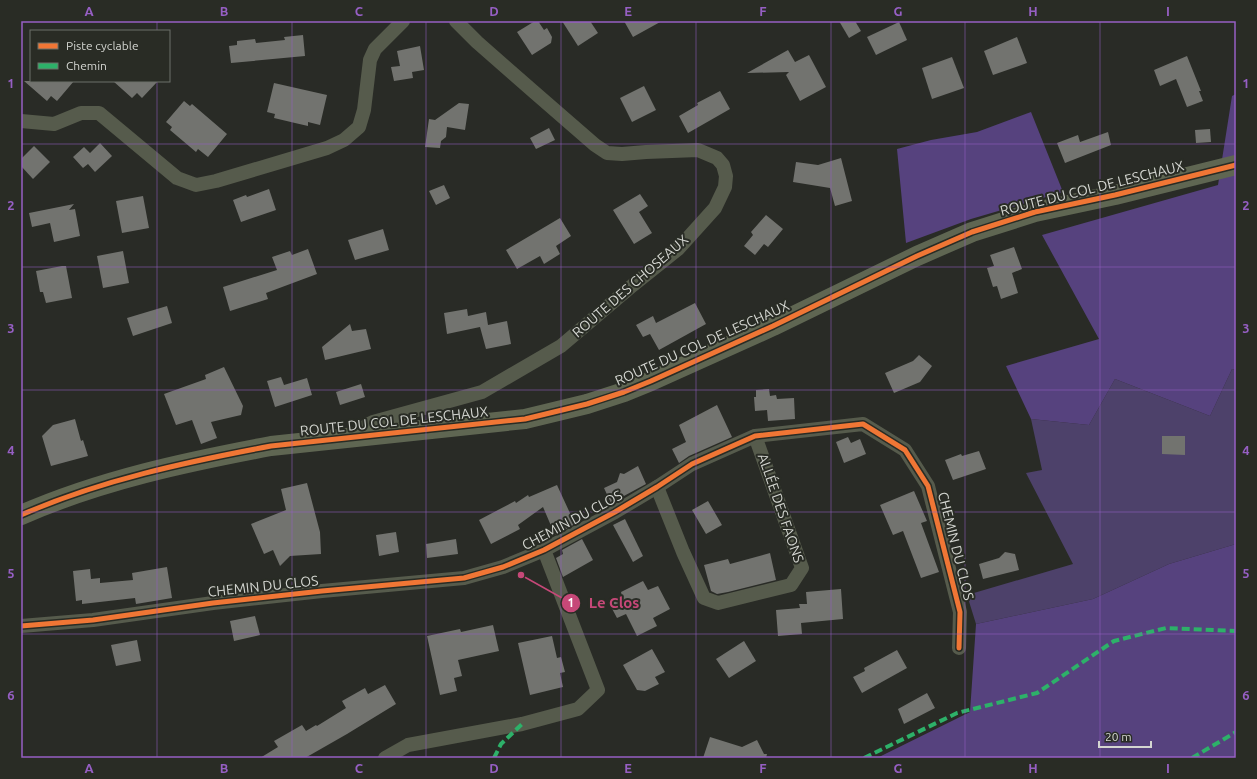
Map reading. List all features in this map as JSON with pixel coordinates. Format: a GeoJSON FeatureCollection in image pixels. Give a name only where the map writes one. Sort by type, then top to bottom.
{"type":"FeatureCollection","features":[{"type":"Feature","properties":{"kind":"main road","name":"ROUTE DU COL DE LESCHAUX"},"geometry":{"type":"LineString","coordinates":[[21,515],[118,480],[166,468],[271,446],[525,419],[587,404],[651,382],[773,326],[917,256],[972,232],[1035,212],[1115,195],[1236,165]]}},
{"type":"Feature","properties":{"kind":"street"},"geometry":{"type":"LineString","coordinates":[[21,121],[54,124],[80,113],[99,113],[177,178],[196,185],[216,181],[327,148],[344,140],[359,127],[364,110],[370,60],[375,49],[403,21]]}},
{"type":"Feature","properties":{"kind":"street","name":"ROUTE DES CHOSEAUX"},"geometry":{"type":"LineString","coordinates":[[365,436],[367,425],[372,422],[482,392],[561,346],[678,249],[715,208],[725,187],[726,176],[723,164],[717,158],[698,150],[622,154],[607,153],[564,119],[477,42],[456,21]]}},
{"type":"Feature","properties":{"kind":"street","name":"CHEMIN DU CLOS"},"geometry":{"type":"LineString","coordinates":[[21,626],[93,620],[213,603],[314,592],[464,578],[503,567],[544,550],[615,512],[692,464],[755,436],[863,424],[906,450],[928,486],[960,612],[959,648]]}},
{"type":"Feature","properties":{"kind":"street","name":"ALLÉE DES FAONS"},"geometry":{"type":"LineString","coordinates":[[657,487],[683,552],[704,598],[718,603],[791,585],[802,568],[755,436]]}},
{"type":"Feature","properties":{"kind":"street"},"geometry":{"type":"LineString","coordinates":[[385,758],[408,745],[522,724],[578,709],[598,690],[544,550]]}},
{"type":"Feature","properties":{"kind":"shaded area"},"geometry":{"type":"Polygon","coordinates":[[[1236,94],[1236,370],[1232,369],[1210,416],[1115,379],[1089,425],[1031,419],[1006,366],[1099,339],[1042,235],[1218,185],[1232,96],[1236,94]]]}},
{"type":"Feature","properties":{"kind":"shaded area"},"geometry":{"type":"Polygon","coordinates":[[[1031,112],[1063,192],[971,219],[906,243],[897,149],[931,140],[977,132],[1031,112]]]}},
{"type":"Feature","properties":{"kind":"shaded area"},"geometry":{"type":"Polygon","coordinates":[[[1232,369],[1236,370],[1236,544],[1169,564],[1093,599],[976,624],[967,595],[1073,564],[1026,473],[1042,470],[1031,419],[1089,425],[1115,379],[1210,416],[1232,369]]]}},
{"type":"Feature","properties":{"kind":"shaded area"},"geometry":{"type":"Polygon","coordinates":[[[1236,544],[1236,758],[877,758],[970,712],[976,624],[1093,599],[1169,564],[1236,544]]]}},
{"type":"Feature","properties":{"kind":"building"},"geometry":{"type":"Polygon","coordinates":[[[535,21],[538,21],[544,30],[547,28],[552,37],[551,43],[532,55],[517,32],[535,21]]]}},
{"type":"Feature","properties":{"kind":"building"},"geometry":{"type":"Polygon","coordinates":[[[562,21],[590,21],[598,33],[578,46],[562,21]]]}},
{"type":"Feature","properties":{"kind":"building"},"geometry":{"type":"Polygon","coordinates":[[[624,21],[662,21],[633,37],[624,21]]]}},
{"type":"Feature","properties":{"kind":"building"},"geometry":{"type":"Polygon","coordinates":[[[839,21],[855,21],[861,31],[849,38],[839,21]]]}},
{"type":"Feature","properties":{"kind":"building"},"geometry":{"type":"Polygon","coordinates":[[[899,22],[907,40],[876,55],[867,37],[899,22]]]}},
{"type":"Feature","properties":{"kind":"building"},"geometry":{"type":"Polygon","coordinates":[[[303,35],[305,56],[231,63],[229,46],[237,45],[237,41],[255,39],[256,43],[285,40],[284,37],[303,35]]]}},
{"type":"Feature","properties":{"kind":"building"},"geometry":{"type":"Polygon","coordinates":[[[1017,37],[1027,63],[993,75],[984,51],[1017,37]]]}},
{"type":"Feature","properties":{"kind":"building"},"geometry":{"type":"Polygon","coordinates":[[[420,46],[424,70],[412,72],[413,78],[394,81],[391,67],[400,66],[397,51],[420,46]]]}},
{"type":"Feature","properties":{"kind":"building"},"geometry":{"type":"Polygon","coordinates":[[[788,50],[795,62],[809,55],[826,87],[800,101],[786,75],[789,72],[747,73],[788,50]]]}},
{"type":"Feature","properties":{"kind":"building"},"geometry":{"type":"Polygon","coordinates":[[[1187,56],[1201,91],[1199,91],[1203,101],[1187,107],[1176,79],[1160,86],[1154,70],[1187,56]]]}},
{"type":"Feature","properties":{"kind":"building"},"geometry":{"type":"Polygon","coordinates":[[[952,57],[964,88],[932,99],[922,68],[952,57]]]}},
{"type":"Feature","properties":{"kind":"building"},"geometry":{"type":"Polygon","coordinates":[[[24,81],[73,82],[57,101],[51,96],[47,101],[24,81]]]}},
{"type":"Feature","properties":{"kind":"building"},"geometry":{"type":"Polygon","coordinates":[[[114,82],[157,82],[142,98],[137,93],[132,98],[114,82]]]}},
{"type":"Feature","properties":{"kind":"building"},"geometry":{"type":"Polygon","coordinates":[[[274,83],[327,95],[320,125],[308,122],[308,126],[274,118],[275,114],[267,112],[274,83]]]}},
{"type":"Feature","properties":{"kind":"building"},"geometry":{"type":"Polygon","coordinates":[[[644,86],[656,110],[632,122],[620,98],[644,86]]]}},
{"type":"Feature","properties":{"kind":"building"},"geometry":{"type":"Polygon","coordinates":[[[720,91],[730,109],[688,133],[679,116],[698,105],[697,103],[720,91]]]}},
{"type":"Feature","properties":{"kind":"building"},"geometry":{"type":"Polygon","coordinates":[[[184,101],[190,106],[192,104],[227,134],[208,157],[198,149],[196,152],[170,130],[172,127],[166,122],[184,101]]]}},
{"type":"Feature","properties":{"kind":"building"},"geometry":{"type":"Polygon","coordinates":[[[459,103],[469,104],[465,130],[447,127],[446,137],[441,141],[440,148],[425,147],[429,119],[435,120],[459,103]]]}},
{"type":"Feature","properties":{"kind":"building"},"geometry":{"type":"Polygon","coordinates":[[[549,128],[555,140],[536,149],[530,138],[549,128]]]}},
{"type":"Feature","properties":{"kind":"building"},"geometry":{"type":"Polygon","coordinates":[[[1210,129],[1211,142],[1196,143],[1195,130],[1210,129]]]}},
{"type":"Feature","properties":{"kind":"building"},"geometry":{"type":"Polygon","coordinates":[[[1108,132],[1111,145],[1065,163],[1057,143],[1078,135],[1080,142],[1108,132]]]}},
{"type":"Feature","properties":{"kind":"building"},"geometry":{"type":"Polygon","coordinates":[[[100,143],[112,156],[95,172],[88,164],[83,168],[73,157],[84,147],[90,153],[100,143]]]}},
{"type":"Feature","properties":{"kind":"building"},"geometry":{"type":"Polygon","coordinates":[[[34,146],[50,162],[33,179],[21,166],[21,159],[34,146]]]}},
{"type":"Feature","properties":{"kind":"building"},"geometry":{"type":"Polygon","coordinates":[[[841,158],[852,201],[835,206],[830,188],[793,182],[796,162],[818,165],[841,158]]]}},
{"type":"Feature","properties":{"kind":"building"},"geometry":{"type":"Polygon","coordinates":[[[444,185],[450,198],[436,205],[429,191],[444,185]]]}},
{"type":"Feature","properties":{"kind":"building"},"geometry":{"type":"Polygon","coordinates":[[[269,189],[276,210],[241,222],[233,200],[246,195],[247,197],[269,189]]]}},
{"type":"Feature","properties":{"kind":"building"},"geometry":{"type":"Polygon","coordinates":[[[640,194],[648,206],[639,212],[652,233],[634,244],[613,210],[640,194]]]}},
{"type":"Feature","properties":{"kind":"building"},"geometry":{"type":"Polygon","coordinates":[[[143,196],[149,228],[122,233],[116,201],[143,196]]]}},
{"type":"Feature","properties":{"kind":"building"},"geometry":{"type":"Polygon","coordinates":[[[74,204],[69,210],[75,209],[80,236],[54,242],[50,223],[32,227],[29,213],[74,204]]]}},
{"type":"Feature","properties":{"kind":"building"},"geometry":{"type":"Polygon","coordinates":[[[766,215],[783,229],[768,247],[764,244],[755,255],[744,246],[753,235],[751,232],[766,215]]]}},
{"type":"Feature","properties":{"kind":"building"},"geometry":{"type":"Polygon","coordinates":[[[560,218],[571,236],[556,246],[560,254],[544,264],[540,256],[517,269],[506,250],[560,218]]]}},
{"type":"Feature","properties":{"kind":"building"},"geometry":{"type":"Polygon","coordinates":[[[383,229],[389,250],[355,260],[348,240],[383,229]]]}},
{"type":"Feature","properties":{"kind":"building"},"geometry":{"type":"Polygon","coordinates":[[[1014,247],[1022,269],[1012,273],[1018,293],[1001,299],[997,286],[993,287],[987,268],[994,266],[990,255],[1014,247]]]}},
{"type":"Feature","properties":{"kind":"building"},"geometry":{"type":"Polygon","coordinates":[[[308,249],[317,274],[266,293],[268,299],[230,311],[223,287],[277,270],[272,257],[290,251],[292,255],[308,249]]]}},
{"type":"Feature","properties":{"kind":"building"},"geometry":{"type":"Polygon","coordinates":[[[123,251],[129,283],[103,288],[97,256],[123,251]]]}},
{"type":"Feature","properties":{"kind":"building"},"geometry":{"type":"Polygon","coordinates":[[[66,266],[72,298],[46,303],[43,292],[40,292],[36,271],[66,266]]]}},
{"type":"Feature","properties":{"kind":"building"},"geometry":{"type":"Polygon","coordinates":[[[695,303],[706,324],[659,350],[650,334],[643,337],[636,325],[653,316],[656,323],[695,303]]]}},
{"type":"Feature","properties":{"kind":"building"},"geometry":{"type":"Polygon","coordinates":[[[167,306],[172,323],[133,336],[127,318],[167,306]]]}},
{"type":"Feature","properties":{"kind":"building"},"geometry":{"type":"Polygon","coordinates":[[[467,309],[468,316],[486,312],[488,325],[507,321],[511,344],[486,349],[480,327],[447,334],[444,313],[467,309]]]}},
{"type":"Feature","properties":{"kind":"building"},"geometry":{"type":"Polygon","coordinates":[[[350,324],[352,331],[366,329],[371,349],[325,360],[322,347],[350,324]]]}},
{"type":"Feature","properties":{"kind":"building"},"geometry":{"type":"Polygon","coordinates":[[[919,355],[932,366],[920,382],[894,393],[885,373],[913,361],[919,355]]]}},
{"type":"Feature","properties":{"kind":"building"},"geometry":{"type":"Polygon","coordinates":[[[224,367],[243,406],[241,415],[211,422],[217,438],[201,444],[192,420],[176,425],[164,394],[206,379],[205,375],[224,367]]]}},
{"type":"Feature","properties":{"kind":"building"},"geometry":{"type":"Polygon","coordinates":[[[281,377],[284,385],[307,378],[312,395],[275,407],[267,381],[281,377]]]}},
{"type":"Feature","properties":{"kind":"building"},"geometry":{"type":"Polygon","coordinates":[[[361,384],[365,397],[340,405],[336,392],[361,384]]]}},
{"type":"Feature","properties":{"kind":"building"},"geometry":{"type":"Polygon","coordinates":[[[769,389],[770,396],[776,395],[777,399],[794,398],[795,419],[768,421],[767,410],[755,411],[754,397],[756,397],[756,390],[769,389]]]}},
{"type":"Feature","properties":{"kind":"building"},"geometry":{"type":"Polygon","coordinates":[[[717,405],[732,437],[689,456],[679,463],[672,449],[686,442],[679,425],[717,405]]]}},
{"type":"Feature","properties":{"kind":"building"},"geometry":{"type":"Polygon","coordinates":[[[75,419],[81,441],[83,440],[88,456],[51,466],[42,436],[53,425],[75,419]]]}},
{"type":"Feature","properties":{"kind":"building"},"geometry":{"type":"Polygon","coordinates":[[[1162,436],[1185,436],[1185,455],[1162,454],[1162,436]]]}},
{"type":"Feature","properties":{"kind":"building"},"geometry":{"type":"Polygon","coordinates":[[[848,437],[851,443],[860,439],[866,454],[844,463],[836,442],[848,437]]]}},
{"type":"Feature","properties":{"kind":"building"},"geometry":{"type":"Polygon","coordinates":[[[979,451],[986,469],[953,480],[945,460],[961,454],[962,456],[979,451]]]}},
{"type":"Feature","properties":{"kind":"building"},"geometry":{"type":"Polygon","coordinates":[[[638,466],[646,484],[611,503],[604,488],[617,482],[620,473],[624,474],[638,466]]]}},
{"type":"Feature","properties":{"kind":"building"},"geometry":{"type":"Polygon","coordinates":[[[307,483],[320,532],[321,554],[290,556],[280,566],[273,550],[264,554],[251,524],[286,510],[281,489],[307,483]]]}},
{"type":"Feature","properties":{"kind":"building"},"geometry":{"type":"Polygon","coordinates":[[[557,485],[575,524],[555,535],[543,507],[518,525],[520,529],[491,544],[479,520],[515,501],[516,503],[528,495],[529,497],[557,485]]]}},
{"type":"Feature","properties":{"kind":"building"},"geometry":{"type":"Polygon","coordinates":[[[914,491],[927,521],[921,523],[939,572],[921,578],[903,531],[893,535],[880,505],[914,491]]]}},
{"type":"Feature","properties":{"kind":"building"},"geometry":{"type":"Polygon","coordinates":[[[708,501],[722,525],[706,534],[692,510],[708,501]]]}},
{"type":"Feature","properties":{"kind":"building"},"geometry":{"type":"Polygon","coordinates":[[[625,519],[643,556],[633,562],[613,525],[625,519]]]}},
{"type":"Feature","properties":{"kind":"building"},"geometry":{"type":"Polygon","coordinates":[[[396,532],[399,552],[379,556],[376,535],[396,532]]]}},
{"type":"Feature","properties":{"kind":"building"},"geometry":{"type":"Polygon","coordinates":[[[456,539],[458,554],[427,558],[426,544],[456,539]]]}},
{"type":"Feature","properties":{"kind":"building"},"geometry":{"type":"Polygon","coordinates":[[[582,539],[593,560],[563,577],[556,558],[563,554],[562,550],[582,539]]]}},
{"type":"Feature","properties":{"kind":"building"},"geometry":{"type":"Polygon","coordinates":[[[1005,552],[1015,554],[1019,570],[983,579],[979,564],[999,558],[1005,552]]]}},
{"type":"Feature","properties":{"kind":"building"},"geometry":{"type":"Polygon","coordinates":[[[770,553],[776,580],[717,594],[711,591],[704,565],[728,559],[730,564],[770,553]]]}},
{"type":"Feature","properties":{"kind":"building"},"geometry":{"type":"Polygon","coordinates":[[[167,567],[172,598],[136,604],[135,598],[82,604],[82,600],[76,601],[73,571],[90,569],[91,579],[100,578],[100,583],[133,580],[132,573],[167,567]]]}},
{"type":"Feature","properties":{"kind":"building"},"geometry":{"type":"Polygon","coordinates":[[[643,581],[648,590],[658,586],[670,609],[653,618],[657,626],[637,636],[626,614],[617,618],[609,603],[622,596],[621,592],[643,581]]]}},
{"type":"Feature","properties":{"kind":"building"},"geometry":{"type":"Polygon","coordinates":[[[841,589],[843,619],[801,623],[802,634],[778,636],[776,610],[800,608],[799,604],[807,604],[806,592],[841,589]]]}},
{"type":"Feature","properties":{"kind":"building"},"geometry":{"type":"Polygon","coordinates":[[[255,616],[260,635],[234,641],[230,621],[255,616]]]}},
{"type":"Feature","properties":{"kind":"building"},"geometry":{"type":"Polygon","coordinates":[[[493,625],[499,651],[458,660],[462,676],[454,678],[457,691],[440,695],[427,636],[460,629],[461,632],[493,625]]]}},
{"type":"Feature","properties":{"kind":"building"},"geometry":{"type":"Polygon","coordinates":[[[552,636],[557,658],[561,657],[565,672],[560,673],[563,687],[530,695],[518,643],[552,636]]]}},
{"type":"Feature","properties":{"kind":"building"},"geometry":{"type":"Polygon","coordinates":[[[137,640],[141,661],[116,666],[111,645],[137,640]]]}},
{"type":"Feature","properties":{"kind":"building"},"geometry":{"type":"Polygon","coordinates":[[[744,641],[756,661],[729,678],[716,659],[744,641]]]}},
{"type":"Feature","properties":{"kind":"building"},"geometry":{"type":"Polygon","coordinates":[[[652,649],[665,672],[655,677],[659,684],[645,691],[637,690],[623,665],[652,649]]]}},
{"type":"Feature","properties":{"kind":"building"},"geometry":{"type":"Polygon","coordinates":[[[897,650],[907,668],[862,693],[853,677],[865,671],[864,668],[897,650]]]}},
{"type":"Feature","properties":{"kind":"building"},"geometry":{"type":"Polygon","coordinates":[[[385,685],[396,704],[347,734],[305,758],[260,758],[278,747],[274,741],[302,725],[306,731],[316,725],[317,726],[346,708],[342,701],[365,688],[368,694],[385,685]]]}},
{"type":"Feature","properties":{"kind":"building"},"geometry":{"type":"Polygon","coordinates":[[[927,693],[935,708],[904,724],[898,709],[927,693]]]}},
{"type":"Feature","properties":{"kind":"building"},"geometry":{"type":"Polygon","coordinates":[[[710,737],[742,747],[757,740],[764,754],[767,754],[766,758],[703,758],[710,737]]]}},
{"type":"Feature","properties":{"kind":"marked path"},"geometry":{"type":"LineString","coordinates":[[864,758],[957,713],[1037,693],[1114,641],[1166,628],[1236,631]]}},
{"type":"Feature","properties":{"kind":"marked path"},"geometry":{"type":"LineString","coordinates":[[494,758],[501,744],[522,724]]}},
{"type":"Feature","properties":{"kind":"marked path"},"geometry":{"type":"LineString","coordinates":[[1192,758],[1236,732]]}},
{"type":"Feature","properties":{"kind":"cycle path"},"geometry":{"type":"LineString","coordinates":[[21,515],[82,492],[144,473],[239,452],[271,446],[525,419],[587,404],[624,392],[651,381],[773,326],[917,256],[972,232],[1035,212],[1115,195],[1236,165]]}},
{"type":"Feature","properties":{"kind":"cycle path"},"geometry":{"type":"LineString","coordinates":[[21,626],[93,620],[213,603],[322,591],[464,578],[503,567],[544,550],[615,512],[692,464],[755,436],[863,424],[905,450],[928,486],[960,612],[959,648]]}},
{"type":"Feature","properties":{"kind":"place","name":"Le Clos"},"geometry":{"type":"Point","coordinates":[521,575]}}]}
